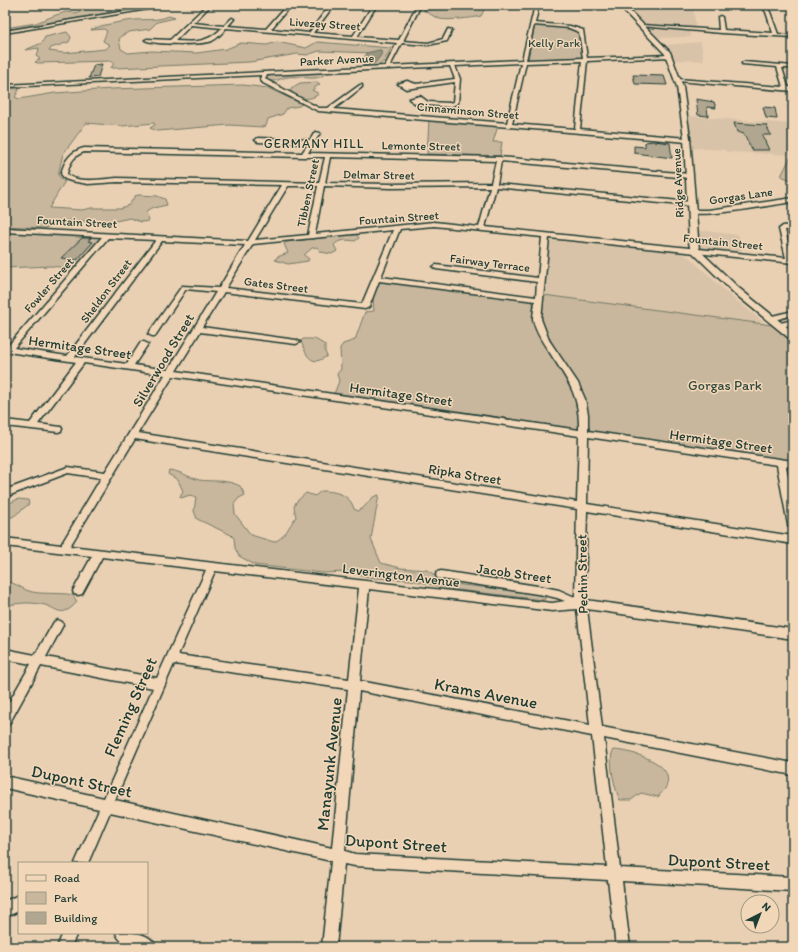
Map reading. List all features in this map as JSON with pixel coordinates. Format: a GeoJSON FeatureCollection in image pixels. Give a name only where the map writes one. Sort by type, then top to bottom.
{"type":"FeatureCollection","features":[{"type":"Feature","properties":{"kind":"main road","name":"Ridge Avenue"},"geometry":{"type":"LineString","coordinates":[[621,5],[669,56],[678,80],[683,97],[695,251]]}},
{"type":"Feature","properties":{"kind":"main road"},"geometry":{"type":"LineString","coordinates":[[695,251],[737,291],[793,337]]}},
{"type":"Feature","properties":{"kind":"main road"},"geometry":{"type":"LineString","coordinates":[[5,909],[18,903]]}},
{"type":"Feature","properties":{"kind":"main road"},"geometry":{"type":"LineString","coordinates":[[126,934],[148,947]]}},
{"type":"Feature","properties":{"kind":"street"},"geometry":{"type":"LineString","coordinates":[[5,32],[170,5]]}},
{"type":"Feature","properties":{"kind":"street"},"geometry":{"type":"LineString","coordinates":[[172,41],[209,5]]}},
{"type":"Feature","properties":{"kind":"street"},"geometry":{"type":"LineString","coordinates":[[268,30],[289,5]]}},
{"type":"Feature","properties":{"kind":"street"},"geometry":{"type":"LineString","coordinates":[[311,33],[332,5]]}},
{"type":"Feature","properties":{"kind":"street"},"geometry":{"type":"LineString","coordinates":[[355,36],[375,5]]}},
{"type":"Feature","properties":{"kind":"street"},"geometry":{"type":"LineString","coordinates":[[387,70],[419,5]]}},
{"type":"Feature","properties":{"kind":"street"},"geometry":{"type":"LineString","coordinates":[[508,125],[537,5]]}},
{"type":"Feature","properties":{"kind":"street"},"geometry":{"type":"LineString","coordinates":[[760,5],[763,5],[768,12],[776,35]]}},
{"type":"Feature","properties":{"kind":"street"},"geometry":{"type":"LineString","coordinates":[[720,17],[722,32]]}},
{"type":"Feature","properties":{"kind":"street"},"geometry":{"type":"LineString","coordinates":[[147,40],[193,43],[205,41],[214,38],[232,19]]}},
{"type":"Feature","properties":{"kind":"street","name":"Livezey Street"},"geometry":{"type":"LineString","coordinates":[[190,24],[355,36],[425,43],[439,43],[447,39],[454,28]]}},
{"type":"Feature","properties":{"kind":"street"},"geometry":{"type":"LineString","coordinates":[[532,24],[577,28],[581,32],[585,59],[577,131]]}},
{"type":"Feature","properties":{"kind":"street"},"geometry":{"type":"LineString","coordinates":[[642,26],[793,36]]}},
{"type":"Feature","properties":{"kind":"street"},"geometry":{"type":"LineString","coordinates":[[427,103],[454,104],[458,80],[452,65],[669,56]]}},
{"type":"Feature","properties":{"kind":"street"},"geometry":{"type":"LineString","coordinates":[[744,63],[793,67]]}},
{"type":"Feature","properties":{"kind":"street","name":"Parker Avenue"},"geometry":{"type":"LineString","coordinates":[[5,86],[266,73],[415,69],[416,66],[452,65]]}},
{"type":"Feature","properties":{"kind":"street"},"geometry":{"type":"LineString","coordinates":[[779,66],[786,89]]}},
{"type":"Feature","properties":{"kind":"street","name":"Cinnaminson Street"},"geometry":{"type":"LineString","coordinates":[[266,73],[262,78],[265,82],[315,108],[687,140]]}},
{"type":"Feature","properties":{"kind":"street"},"geometry":{"type":"LineString","coordinates":[[414,85],[458,80]]}},
{"type":"Feature","properties":{"kind":"street"},"geometry":{"type":"LineString","coordinates":[[678,80],[793,89]]}},
{"type":"Feature","properties":{"kind":"street"},"geometry":{"type":"LineString","coordinates":[[329,110],[356,91],[360,86]]}},
{"type":"Feature","properties":{"kind":"street"},"geometry":{"type":"LineString","coordinates":[[304,155],[317,133]]}},
{"type":"Feature","properties":{"kind":"street"},"geometry":{"type":"LineString","coordinates":[[258,140],[312,142]]}},
{"type":"Feature","properties":{"kind":"street","name":"Lemonte Street"},"geometry":{"type":"LineString","coordinates":[[67,179],[64,176],[65,172],[74,155],[79,150],[500,159],[690,176]]}},
{"type":"Feature","properties":{"kind":"street","name":"Tibben Street"},"geometry":{"type":"LineString","coordinates":[[310,236],[328,155]]}},
{"type":"Feature","properties":{"kind":"street"},"geometry":{"type":"LineString","coordinates":[[481,229],[500,159]]}},
{"type":"Feature","properties":{"kind":"street","name":"Delmar Street"},"geometry":{"type":"LineString","coordinates":[[67,179],[81,181],[322,185],[493,185],[691,208]]}},
{"type":"Feature","properties":{"kind":"street","name":"Silverwood Street"},"geometry":{"type":"LineString","coordinates":[[62,549],[286,184]]}},
{"type":"Feature","properties":{"kind":"street","name":"Gorgas Lane"},"geometry":{"type":"LineString","coordinates":[[691,208],[709,212],[793,200]]}},
{"type":"Feature","properties":{"kind":"street","name":"Fountain Street"},"geometry":{"type":"LineString","coordinates":[[5,230],[251,242],[434,224],[792,260]]}},
{"type":"Feature","properties":{"kind":"street"},"geometry":{"type":"LineString","coordinates":[[792,260],[782,231],[784,228],[793,227]]}},
{"type":"Feature","properties":{"kind":"street"},"geometry":{"type":"LineString","coordinates":[[397,228],[376,278],[538,299]]}},
{"type":"Feature","properties":{"kind":"street","name":"Fowler Street"},"geometry":{"type":"LineString","coordinates":[[6,350],[107,235]]}},
{"type":"Feature","properties":{"kind":"street","name":"Pechin Street"},"geometry":{"type":"LineString","coordinates":[[546,235],[537,319],[542,335],[550,350],[574,383],[581,399],[584,414],[581,604],[623,947]]}},
{"type":"Feature","properties":{"kind":"street","name":"Sheldon Street"},"geometry":{"type":"LineString","coordinates":[[69,359],[161,238]]}},
{"type":"Feature","properties":{"kind":"street","name":"Fairway Terrace"},"geometry":{"type":"LineString","coordinates":[[436,267],[540,280]]}},
{"type":"Feature","properties":{"kind":"street","name":"Gates Street"},"geometry":{"type":"LineString","coordinates":[[152,334],[184,287],[365,307],[376,278]]}},
{"type":"Feature","properties":{"kind":"street"},"geometry":{"type":"LineString","coordinates":[[771,320],[793,313]]}},
{"type":"Feature","properties":{"kind":"street"},"geometry":{"type":"LineString","coordinates":[[779,326],[793,322]]}},
{"type":"Feature","properties":{"kind":"street"},"geometry":{"type":"LineString","coordinates":[[197,328],[296,342]]}},
{"type":"Feature","properties":{"kind":"street"},"geometry":{"type":"LineString","coordinates":[[128,367],[144,344]]}},
{"type":"Feature","properties":{"kind":"street","name":"Hermitage Street"},"geometry":{"type":"LineString","coordinates":[[6,350],[793,464]]}},
{"type":"Feature","properties":{"kind":"street"},"geometry":{"type":"LineString","coordinates":[[32,426],[82,360]]}},
{"type":"Feature","properties":{"kind":"street"},"geometry":{"type":"LineString","coordinates":[[5,423],[58,429]]}},
{"type":"Feature","properties":{"kind":"street","name":"Ripka Street"},"geometry":{"type":"LineString","coordinates":[[132,436],[793,540]]}},
{"type":"Feature","properties":{"kind":"street"},"geometry":{"type":"LineString","coordinates":[[781,463],[793,525]]}},
{"type":"Feature","properties":{"kind":"street"},"geometry":{"type":"LineString","coordinates":[[5,494],[68,470],[107,476]]}},
{"type":"Feature","properties":{"kind":"street","name":"Leverington Avenue"},"geometry":{"type":"LineString","coordinates":[[5,542],[552,607],[581,604],[793,634]]}},
{"type":"Feature","properties":{"kind":"street"},"geometry":{"type":"LineString","coordinates":[[78,591],[99,553]]}},
{"type":"Feature","properties":{"kind":"street","name":"Fleming Street"},"geometry":{"type":"LineString","coordinates":[[81,862],[212,567]]}},
{"type":"Feature","properties":{"kind":"street","name":"Jacob Street"},"geometry":{"type":"LineString","coordinates":[[441,575],[544,590],[559,594],[581,604]]}},
{"type":"Feature","properties":{"kind":"street","name":"Manayunk Avenue"},"geometry":{"type":"LineString","coordinates":[[329,947],[364,584]]}},
{"type":"Feature","properties":{"kind":"street"},"geometry":{"type":"LineString","coordinates":[[5,720],[58,625]]}},
{"type":"Feature","properties":{"kind":"street"},"geometry":{"type":"LineString","coordinates":[[5,654],[160,684]]}},
{"type":"Feature","properties":{"kind":"street","name":"Krams Avenue"},"geometry":{"type":"LineString","coordinates":[[171,660],[354,685],[793,769]]}},
{"type":"Feature","properties":{"kind":"street","name":"Dupont Street"},"geometry":{"type":"LineString","coordinates":[[5,782],[355,860],[793,884]]}},
{"type":"Feature","properties":{"kind":"street"},"geometry":{"type":"LineString","coordinates":[[64,947],[70,934]]}},
{"type":"Feature","properties":{"kind":"shaded area"},"geometry":{"type":"Polygon","coordinates":[[[624,5],[693,5],[696,28],[644,25],[624,5]]]}},
{"type":"Feature","properties":{"kind":"shaded area"},"geometry":{"type":"Polygon","coordinates":[[[648,28],[690,31],[691,37],[657,38],[648,28]]]}},
{"type":"Feature","properties":{"kind":"shaded area"},"geometry":{"type":"Polygon","coordinates":[[[701,42],[704,61],[674,60],[671,53],[664,45],[701,42]]]}},
{"type":"Feature","properties":{"kind":"shaded area"},"geometry":{"type":"Polygon","coordinates":[[[381,50],[381,55],[375,63],[363,65],[366,53],[381,50]]]}},
{"type":"Feature","properties":{"kind":"shaded area"},"geometry":{"type":"Polygon","coordinates":[[[786,105],[793,105],[793,155],[726,152],[725,150],[692,148],[689,116],[791,124],[786,105]]]}},
{"type":"Feature","properties":{"kind":"shaded area"},"geometry":{"type":"Polygon","coordinates":[[[697,230],[739,235],[742,252],[701,248],[698,243],[697,230]]]}},
{"type":"Feature","properties":{"kind":"shaded area"},"geometry":{"type":"Polygon","coordinates":[[[550,240],[681,253],[689,257],[731,296],[766,324],[543,295],[550,240]]]}},
{"type":"Feature","properties":{"kind":"green space"},"geometry":{"type":"Polygon","coordinates":[[[100,5],[158,5],[5,30],[5,28],[36,23],[66,12],[75,13],[100,5]]]}},
{"type":"Feature","properties":{"kind":"green space"},"geometry":{"type":"Polygon","coordinates":[[[447,5],[481,5],[484,10],[481,16],[443,20],[423,10],[444,8],[447,5]]]}},
{"type":"Feature","properties":{"kind":"green space"},"geometry":{"type":"Polygon","coordinates":[[[169,16],[175,18],[157,22],[150,29],[129,32],[121,36],[119,40],[121,49],[128,53],[151,51],[197,53],[226,49],[241,43],[267,45],[277,42],[306,48],[317,42],[391,48],[383,62],[373,67],[361,66],[374,63],[381,55],[381,50],[373,53],[319,51],[307,55],[297,54],[250,62],[111,68],[114,63],[111,61],[38,63],[35,62],[40,59],[36,56],[39,48],[25,50],[42,43],[45,37],[67,32],[71,37],[69,42],[51,48],[49,51],[64,53],[106,49],[110,45],[103,41],[107,31],[104,29],[91,30],[100,26],[119,22],[157,19],[169,16]]]}},
{"type":"Feature","properties":{"kind":"green space","name":"Kelly Park"},"geometry":{"type":"Polygon","coordinates":[[[535,25],[570,27],[578,31],[582,57],[528,60],[535,25]]]}},
{"type":"Feature","properties":{"kind":"green space"},"geometry":{"type":"Polygon","coordinates":[[[318,72],[326,73],[318,78],[293,77],[276,81],[266,80],[268,76],[272,75],[318,72]]]}},
{"type":"Feature","properties":{"kind":"green space"},"geometry":{"type":"Polygon","coordinates":[[[317,82],[320,84],[312,90],[319,94],[312,98],[298,97],[291,93],[291,88],[300,83],[317,82]]]}},
{"type":"Feature","properties":{"kind":"green space"},"geometry":{"type":"Polygon","coordinates":[[[243,85],[268,88],[302,104],[287,108],[283,114],[268,119],[266,126],[263,127],[229,125],[157,131],[150,128],[155,125],[154,123],[122,126],[86,123],[63,154],[58,175],[63,181],[65,181],[49,208],[82,210],[91,208],[120,208],[129,205],[135,196],[138,195],[157,196],[165,199],[167,205],[153,208],[146,212],[149,221],[141,222],[130,218],[106,223],[73,220],[58,222],[45,228],[5,226],[5,88],[18,89],[19,90],[15,97],[19,99],[55,93],[111,89],[243,85]]]}},
{"type":"Feature","properties":{"kind":"green space"},"geometry":{"type":"Polygon","coordinates":[[[429,120],[498,126],[493,142],[502,142],[500,156],[427,154],[429,120]]]}},
{"type":"Feature","properties":{"kind":"green space"},"geometry":{"type":"Polygon","coordinates":[[[791,156],[793,156],[793,181],[781,176],[791,156]]]}},
{"type":"Feature","properties":{"kind":"green space"},"geometry":{"type":"Polygon","coordinates":[[[5,231],[102,238],[75,269],[51,266],[5,268],[5,231]]]}},
{"type":"Feature","properties":{"kind":"green space"},"geometry":{"type":"Polygon","coordinates":[[[357,235],[359,238],[355,241],[344,240],[336,243],[334,245],[337,251],[332,254],[321,252],[317,247],[312,248],[304,255],[309,259],[308,261],[288,264],[275,260],[277,257],[288,253],[284,244],[287,242],[357,235]]]}},
{"type":"Feature","properties":{"kind":"green space"},"geometry":{"type":"Polygon","coordinates":[[[382,281],[533,301],[533,316],[538,335],[573,391],[579,413],[578,429],[334,394],[339,381],[337,374],[341,369],[340,348],[343,344],[355,340],[365,312],[374,311],[373,298],[379,282],[382,281]]]}},
{"type":"Feature","properties":{"kind":"green space","name":"Gorgas Park"},"geometry":{"type":"Polygon","coordinates":[[[543,295],[772,325],[793,342],[793,461],[590,431],[583,396],[576,379],[557,352],[543,326],[541,316],[543,295]]]}},
{"type":"Feature","properties":{"kind":"green space"},"geometry":{"type":"Polygon","coordinates":[[[303,339],[315,339],[325,345],[325,352],[327,356],[317,361],[310,358],[307,355],[301,341],[303,339]]]}},
{"type":"Feature","properties":{"kind":"green space"},"geometry":{"type":"Polygon","coordinates":[[[169,470],[199,480],[225,482],[240,486],[245,495],[239,498],[234,504],[235,514],[251,535],[274,542],[284,535],[296,517],[294,507],[296,502],[306,493],[315,496],[321,491],[341,494],[349,500],[354,509],[358,511],[373,498],[379,495],[371,539],[381,563],[401,568],[427,570],[441,579],[462,585],[532,592],[546,598],[543,600],[450,589],[411,580],[374,578],[348,572],[323,573],[255,565],[239,556],[235,548],[234,538],[231,535],[197,519],[194,511],[196,497],[190,495],[181,498],[180,496],[183,491],[178,480],[168,474],[169,470]]]}},
{"type":"Feature","properties":{"kind":"green space"},"geometry":{"type":"Polygon","coordinates":[[[18,499],[28,500],[29,504],[14,516],[5,520],[5,505],[18,499]]]}},
{"type":"Feature","properties":{"kind":"green space"},"geometry":{"type":"Polygon","coordinates":[[[5,582],[12,583],[33,592],[73,595],[77,602],[71,608],[62,612],[46,605],[36,603],[22,603],[5,606],[5,582]]]}},
{"type":"Feature","properties":{"kind":"green space"},"geometry":{"type":"Polygon","coordinates":[[[614,750],[630,753],[650,760],[659,765],[665,771],[668,778],[666,787],[658,797],[641,793],[631,800],[620,800],[614,782],[611,759],[614,750]]]}},
{"type":"Feature","properties":{"kind":"building"},"geometry":{"type":"Polygon","coordinates":[[[102,64],[98,77],[89,78],[94,65],[102,64]]]}},
{"type":"Feature","properties":{"kind":"building"},"geometry":{"type":"Polygon","coordinates":[[[633,75],[664,76],[667,85],[635,84],[633,75]]]}},
{"type":"Feature","properties":{"kind":"building"},"geometry":{"type":"Polygon","coordinates":[[[696,99],[714,102],[716,108],[707,107],[708,116],[698,115],[696,99]]]}},
{"type":"Feature","properties":{"kind":"building"},"geometry":{"type":"Polygon","coordinates":[[[763,107],[775,108],[777,119],[766,118],[763,107]]]}},
{"type":"Feature","properties":{"kind":"building"},"geometry":{"type":"Polygon","coordinates":[[[734,123],[766,125],[771,135],[762,135],[769,150],[752,150],[744,134],[737,132],[734,123]]]}},
{"type":"Feature","properties":{"kind":"building"},"geometry":{"type":"Polygon","coordinates":[[[654,141],[670,143],[672,158],[634,153],[634,146],[645,147],[645,142],[654,141]]]}},
{"type":"Feature","properties":{"kind":"building"},"geometry":{"type":"Polygon","coordinates":[[[82,238],[91,238],[88,241],[93,242],[77,260],[61,258],[82,238]]]}},
{"type":"Feature","properties":{"kind":"district","name":"GERMANY HILL"},"geometry":{"type":"Point","coordinates":[314,143]}}]}
